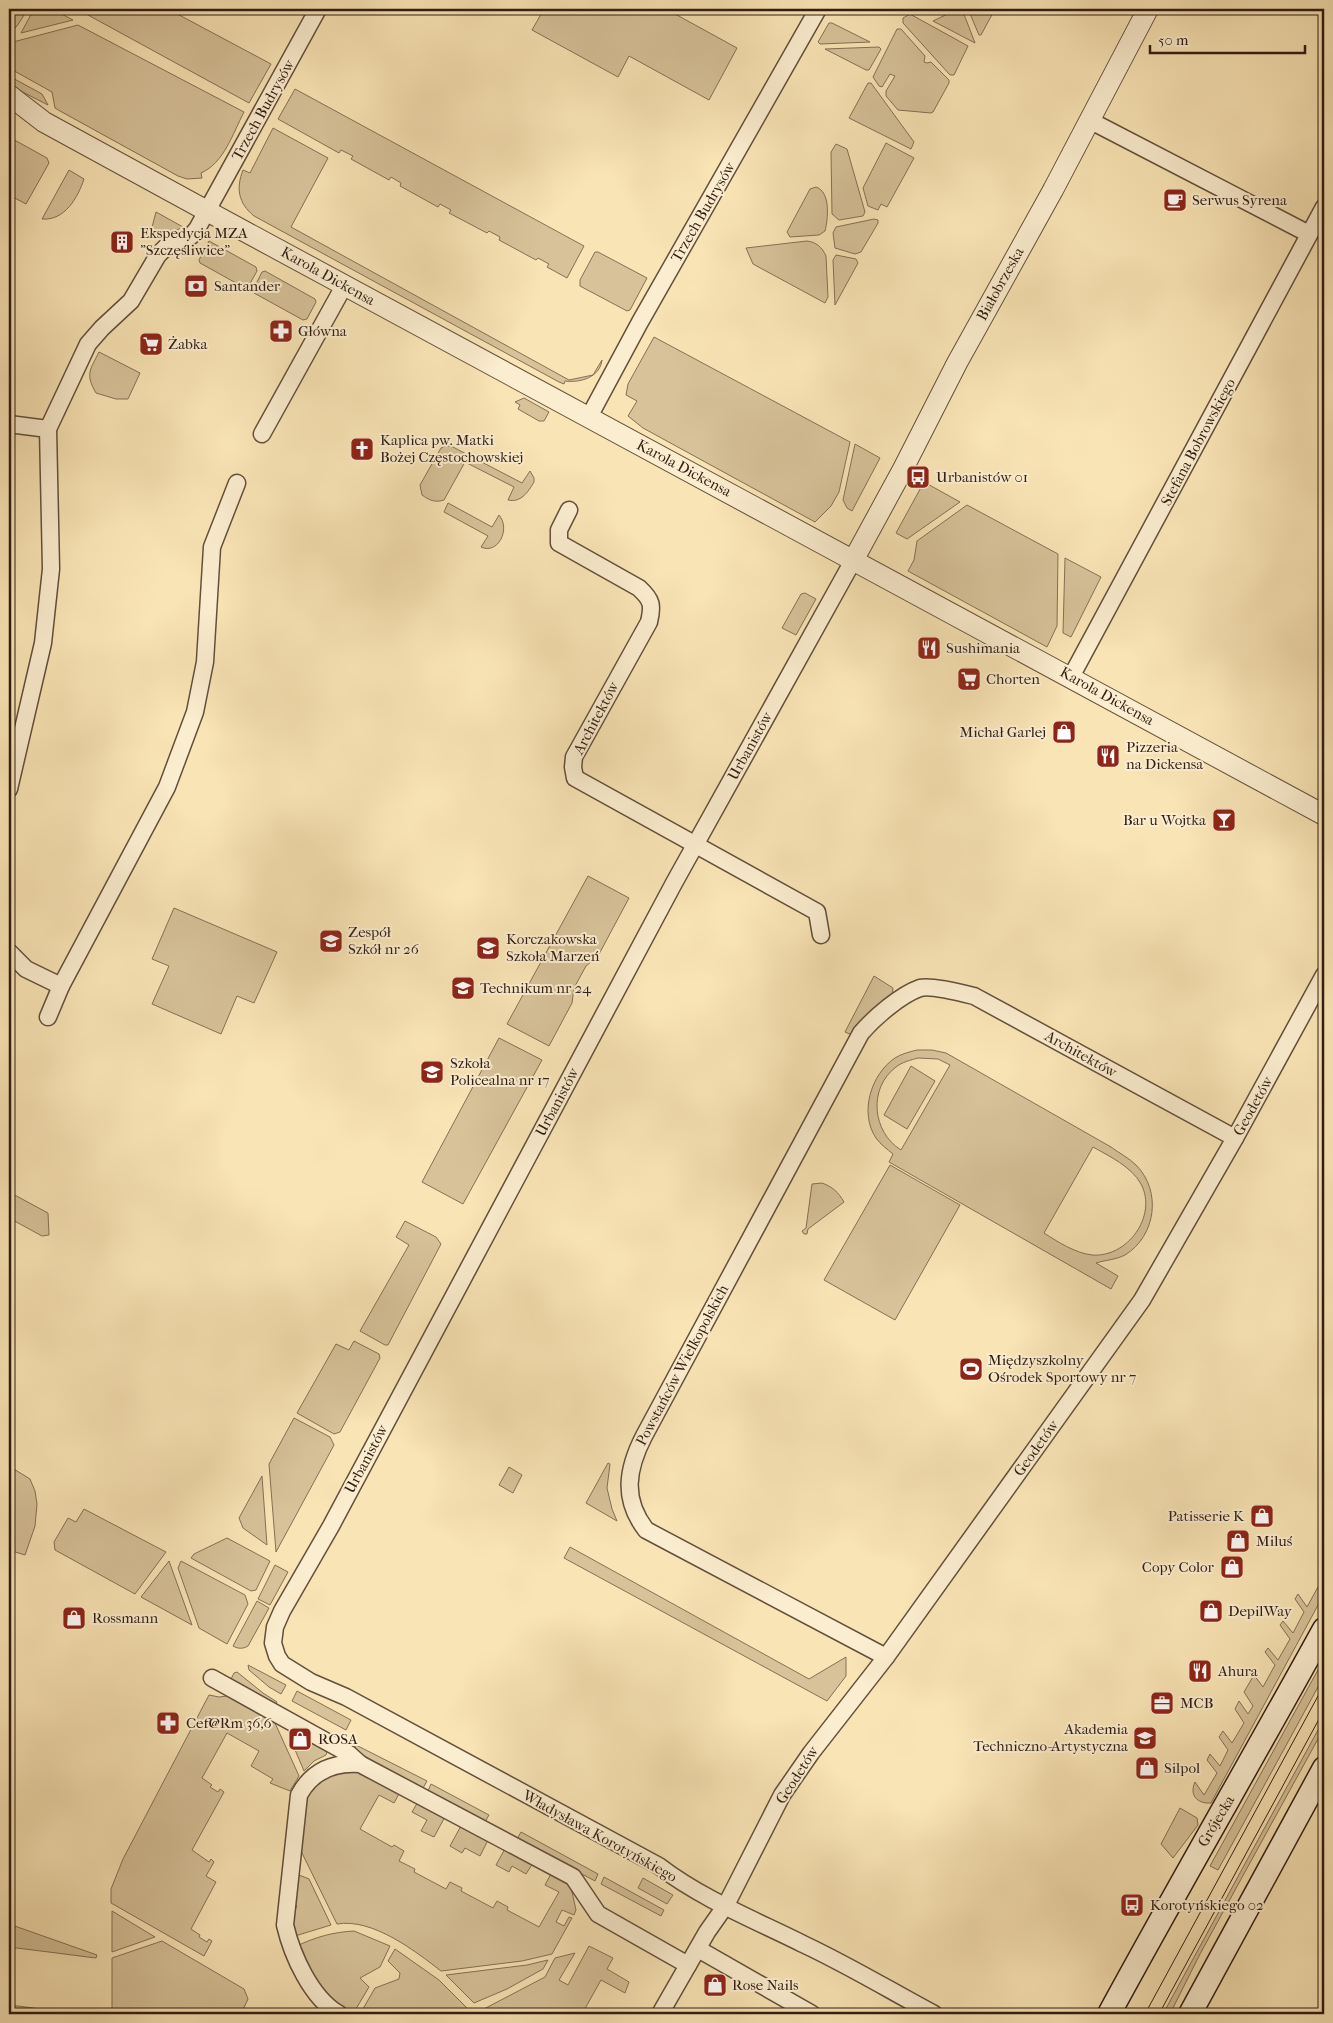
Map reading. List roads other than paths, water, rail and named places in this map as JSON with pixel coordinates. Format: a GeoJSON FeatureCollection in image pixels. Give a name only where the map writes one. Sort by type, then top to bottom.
{"type":"FeatureCollection","features":[{"type":"Feature","properties":{"kind":"main road","name":"Grójecka"},"geometry":{"type":"LineString","coordinates":[[1109,2014],[1195,1856],[1218,1820],[1324,1629]]}},
{"type":"Feature","properties":{"kind":"main road"},"geometry":{"type":"LineString","coordinates":[[1190,2014],[1324,1768]]}},
{"type":"Feature","properties":{"kind":"street","name":"Trzech Budrysów"},"geometry":{"type":"LineString","coordinates":[[48,429],[88,344],[102,328],[132,301],[158,255],[166,246],[191,236],[197,229],[318,9]]}},
{"type":"Feature","properties":{"kind":"street","name":"Trzech Budrysów"},"geometry":{"type":"LineString","coordinates":[[590,416],[818,9]]}},
{"type":"Feature","properties":{"kind":"street","name":"Białobrzeska"},"geometry":{"type":"LineString","coordinates":[[854,559],[957,364],[1053,190],[1148,9]]}},
{"type":"Feature","properties":{"kind":"street","name":"Karola Dickensa"},"geometry":{"type":"LineString","coordinates":[[9,95],[44,122],[344,286],[590,416],[1071,676],[1324,815]]}},
{"type":"Feature","properties":{"kind":"street","name":"Karola Dickensa"},"geometry":{"type":"LineString","coordinates":[[9,113],[44,122]]}},
{"type":"Feature","properties":{"kind":"street"},"geometry":{"type":"LineString","coordinates":[[1089,120],[1310,234]]}},
{"type":"Feature","properties":{"kind":"street","name":"Stefana Bobrowskiego"},"geometry":{"type":"LineString","coordinates":[[1071,676],[1324,207]]}},
{"type":"Feature","properties":{"kind":"street"},"geometry":{"type":"LineString","coordinates":[[262,434],[344,286]]}},
{"type":"Feature","properties":{"kind":"street"},"geometry":{"type":"LineString","coordinates":[[9,424],[48,429],[51,569],[42,643],[9,789]]}},
{"type":"Feature","properties":{"kind":"street"},"geometry":{"type":"LineString","coordinates":[[48,1017],[61,986],[167,787],[195,712],[205,662],[212,547],[237,483]]}},
{"type":"Feature","properties":{"kind":"street","name":"Architektów"},"geometry":{"type":"LineString","coordinates":[[569,510],[559,530],[559,543],[639,588],[649,597],[652,610],[649,622],[574,757],[573,766],[576,778],[816,912],[821,935]]}},
{"type":"Feature","properties":{"kind":"street","name":"Urbanistów"},"geometry":{"type":"LineString","coordinates":[[274,1650],[273,1635],[282,1611],[331,1526],[695,844],[854,559]]}},
{"type":"Feature","properties":{"kind":"street"},"geometry":{"type":"LineString","coordinates":[[9,952],[26,969],[61,986]]}},
{"type":"Feature","properties":{"kind":"street","name":"Geodetów"},"geometry":{"type":"LineString","coordinates":[[660,2014],[726,1905],[782,1795],[817,1745],[886,1657],[1142,1300],[1235,1138],[1324,975]]}},
{"type":"Feature","properties":{"kind":"street","name":"Architektów"},"geometry":{"type":"LineString","coordinates":[[921,988],[948,990],[974,996],[1235,1138]]}},
{"type":"Feature","properties":{"kind":"street","name":"Powstańców Wielkopolskich"},"geometry":{"type":"LineString","coordinates":[[886,1657],[646,1530],[636,1517],[634,1511],[630,1470],[644,1436],[861,1033],[870,1022],[900,999],[921,988]]}},
{"type":"Feature","properties":{"kind":"street","name":"Władysława Korotyńskiego"},"geometry":{"type":"LineString","coordinates":[[274,1650],[279,1660],[290,1670],[346,1697],[480,1769],[659,1866],[675,1878],[770,1930],[803,1944],[934,2014]]}},
{"type":"Feature","properties":{"kind":"street"},"geometry":{"type":"LineString","coordinates":[[212,1678],[349,1754],[360,1764],[573,1877],[598,1914],[688,1965]]}},
{"type":"Feature","properties":{"kind":"street"},"geometry":{"type":"LineString","coordinates":[[339,2014],[330,2008],[317,1993],[301,1969],[289,1944],[285,1925],[299,1795],[306,1782],[326,1770],[343,1763],[360,1764]]}},
{"type":"Feature","properties":{"kind":"street"},"geometry":{"type":"LineString","coordinates":[[698,1949],[812,2014]]}},
{"type":"Feature","properties":{"kind":"tram line"},"geometry":{"type":"LineString","coordinates":[[1145,2014],[1324,1685]]}},
{"type":"Feature","properties":{"kind":"tram line"},"geometry":{"type":"LineString","coordinates":[[1159,2014],[1324,1710]]}},
{"type":"Feature","properties":{"kind":"place","name":"Serwus Syrena"},"geometry":{"type":"Point","coordinates":[1175,200]}},
{"type":"Feature","properties":{"kind":"place","name":"Ekspedycja MZA \"Szczęśliwice\""},"geometry":{"type":"Point","coordinates":[122,242]}},
{"type":"Feature","properties":{"kind":"place","name":"Santander"},"geometry":{"type":"Point","coordinates":[196,286]}},
{"type":"Feature","properties":{"kind":"place","name":"Główna"},"geometry":{"type":"Point","coordinates":[281,331]}},
{"type":"Feature","properties":{"kind":"place","name":"Żabka"},"geometry":{"type":"Point","coordinates":[151,344]}},
{"type":"Feature","properties":{"kind":"place","name":"Kaplica pw. Matki Bożej Częstochowskiej"},"geometry":{"type":"Point","coordinates":[362,449]}},
{"type":"Feature","properties":{"kind":"place","name":"Urbanistów 01"},"geometry":{"type":"Point","coordinates":[918,477]}},
{"type":"Feature","properties":{"kind":"place","name":"Sushimania"},"geometry":{"type":"Point","coordinates":[929,648]}},
{"type":"Feature","properties":{"kind":"place","name":"Chorten"},"geometry":{"type":"Point","coordinates":[969,679]}},
{"type":"Feature","properties":{"kind":"place","name":"Michał Garlej"},"geometry":{"type":"Point","coordinates":[1064,732]}},
{"type":"Feature","properties":{"kind":"place","name":"Pizzeria na Dickensa"},"geometry":{"type":"Point","coordinates":[1108,756]}},
{"type":"Feature","properties":{"kind":"place","name":"Bar u Wojtka"},"geometry":{"type":"Point","coordinates":[1224,820]}},
{"type":"Feature","properties":{"kind":"place","name":"Zespół Szkół nr 26"},"geometry":{"type":"Point","coordinates":[331,941]}},
{"type":"Feature","properties":{"kind":"place","name":"Korczakowska Szkoła Marzeń"},"geometry":{"type":"Point","coordinates":[488,948]}},
{"type":"Feature","properties":{"kind":"place","name":"Technikum nr 24"},"geometry":{"type":"Point","coordinates":[463,988]}},
{"type":"Feature","properties":{"kind":"place","name":"Szkoła Policealna nr 17"},"geometry":{"type":"Point","coordinates":[432,1072]}},
{"type":"Feature","properties":{"kind":"place","name":"Międzyszkolny Ośrodek Sportowy nr 7"},"geometry":{"type":"Point","coordinates":[971,1369]}},
{"type":"Feature","properties":{"kind":"place","name":"Patisserie K"},"geometry":{"type":"Point","coordinates":[1262,1516]}},
{"type":"Feature","properties":{"kind":"place","name":"Miluś"},"geometry":{"type":"Point","coordinates":[1238,1541]}},
{"type":"Feature","properties":{"kind":"place","name":"Copy Color"},"geometry":{"type":"Point","coordinates":[1232,1567]}},
{"type":"Feature","properties":{"kind":"place","name":"DepilWay"},"geometry":{"type":"Point","coordinates":[1211,1611]}},
{"type":"Feature","properties":{"kind":"place","name":"Rossmann"},"geometry":{"type":"Point","coordinates":[74,1618]}},
{"type":"Feature","properties":{"kind":"place","name":"Ahura"},"geometry":{"type":"Point","coordinates":[1200,1671]}},
{"type":"Feature","properties":{"kind":"place","name":"MCB"},"geometry":{"type":"Point","coordinates":[1162,1703]}},
{"type":"Feature","properties":{"kind":"place","name":"Cef@Rm 36,6"},"geometry":{"type":"Point","coordinates":[168,1723]}},
{"type":"Feature","properties":{"kind":"place","name":"Akademia Techniczno-Artystyczna"},"geometry":{"type":"Point","coordinates":[1145,1738]}},
{"type":"Feature","properties":{"kind":"place","name":"ROSA"},"geometry":{"type":"Point","coordinates":[300,1739]}},
{"type":"Feature","properties":{"kind":"place","name":"Silpol"},"geometry":{"type":"Point","coordinates":[1147,1768]}},
{"type":"Feature","properties":{"kind":"place","name":"Korotyńskiego 02"},"geometry":{"type":"Point","coordinates":[1132,1905]}},
{"type":"Feature","properties":{"kind":"place","name":"Rose Nails"},"geometry":{"type":"Point","coordinates":[715,1985]}}]}
